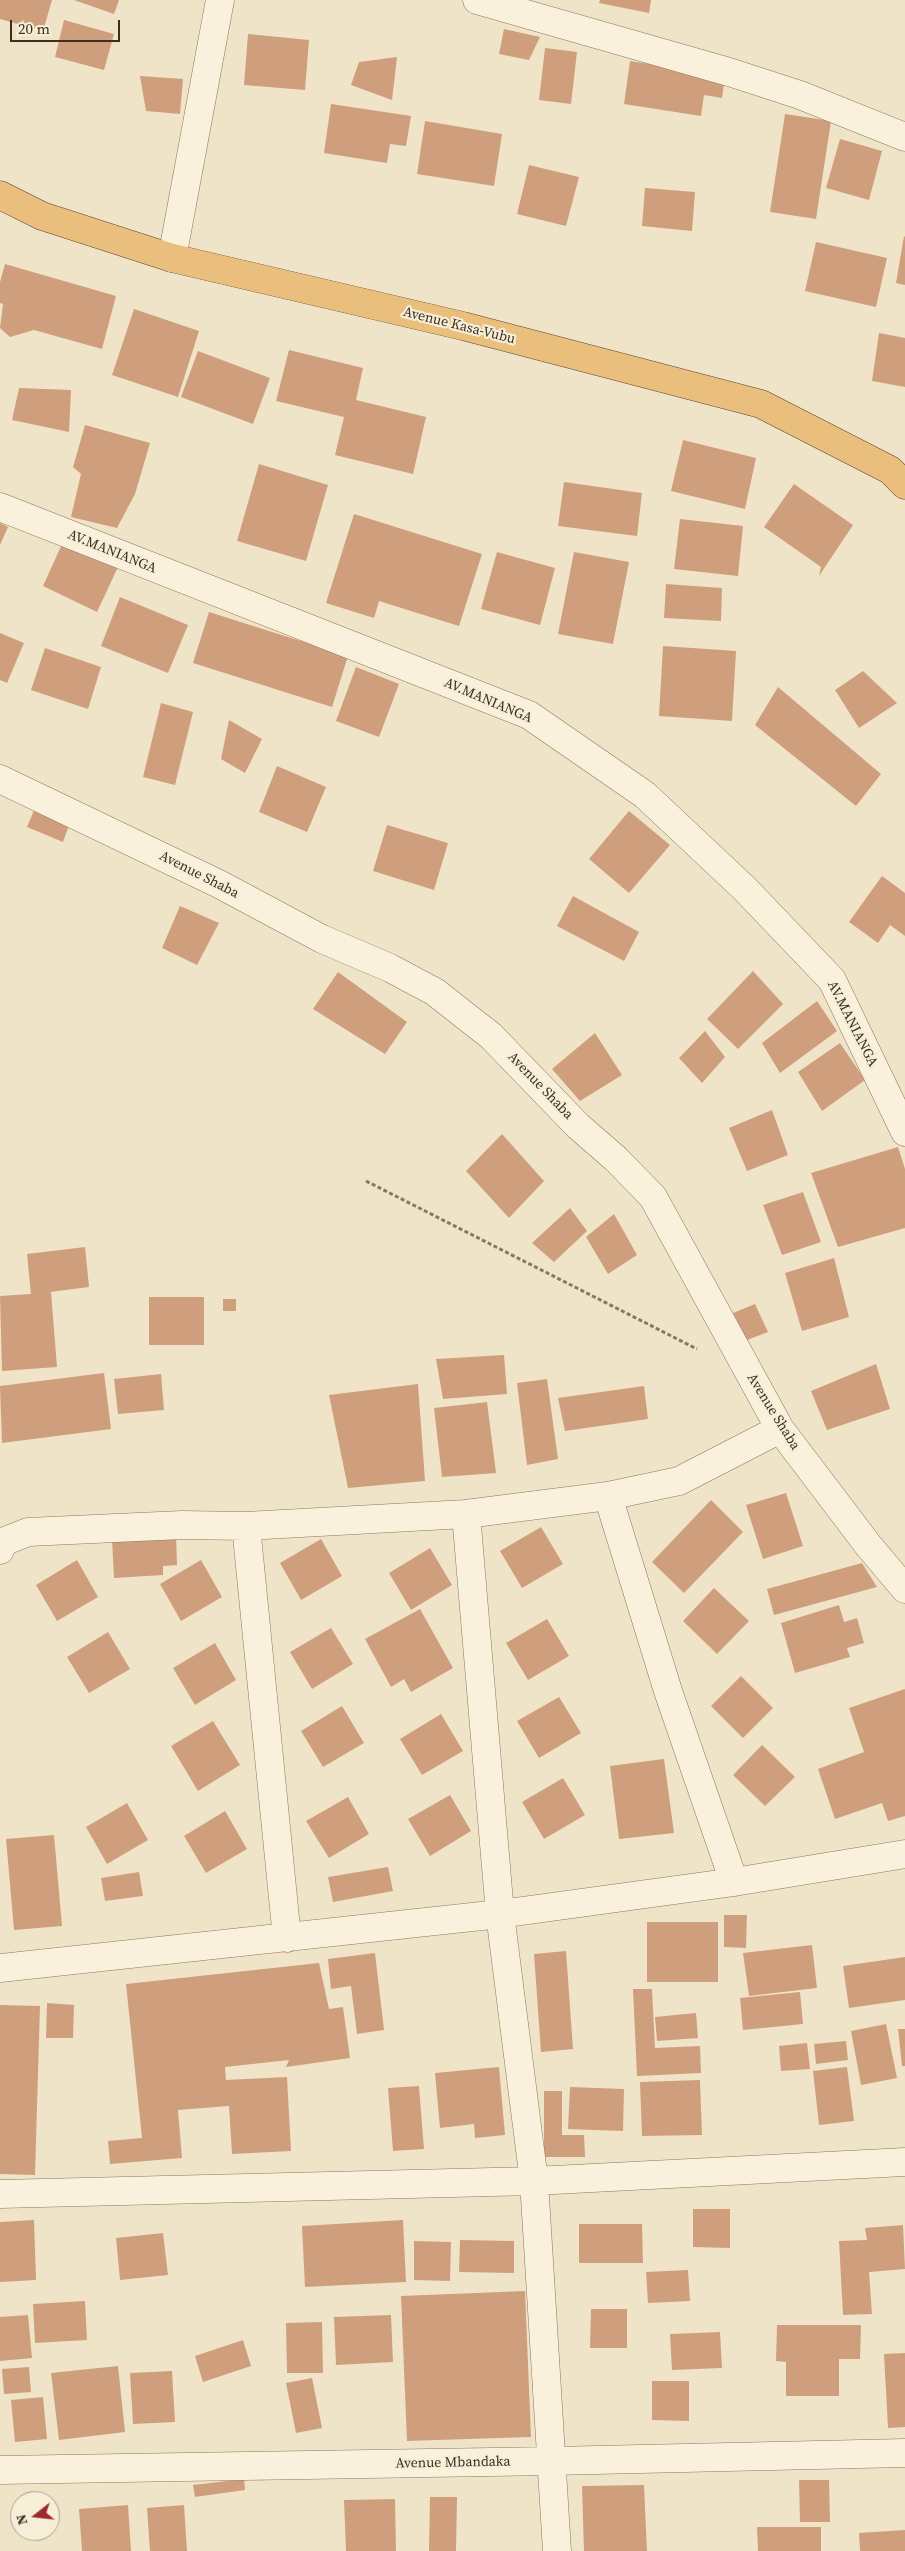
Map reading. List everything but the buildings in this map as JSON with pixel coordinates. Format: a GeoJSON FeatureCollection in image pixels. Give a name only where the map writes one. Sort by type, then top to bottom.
{"type":"FeatureCollection","features":[{"type":"Feature","properties":{"kind":"highway","name":"Avenue Kasa-Vubu"},"geometry":{"type":"LineString","coordinates":[[0,195],[42,216],[172,258],[463,326],[761,404],[890,470],[905,485]]}},
{"type":"Feature","properties":{"kind":"street"},"geometry":{"type":"LineString","coordinates":[[172,258],[220,0]]}},
{"type":"Feature","properties":{"kind":"street"},"geometry":{"type":"LineString","coordinates":[[477,0],[756,80],[800,95],[905,137]]}},
{"type":"Feature","properties":{"kind":"street","name":"AV.MANIANGA"},"geometry":{"type":"LineString","coordinates":[[0,507],[529,715],[637,789],[745,889],[832,980],[905,1132]]}},
{"type":"Feature","properties":{"kind":"street","name":"Avenue Shaba"},"geometry":{"type":"LineString","coordinates":[[0,779],[219,884],[322,939],[390,968],[435,992],[491,1036],[578,1126],[616,1159],[653,1197],[780,1429],[868,1545],[905,1589]]}},
{"type":"Feature","properties":{"kind":"street"},"geometry":{"type":"LineString","coordinates":[[0,1550],[3,1542],[28,1532],[182,1525],[246,1526],[466,1514],[608,1496],[679,1481],[780,1429]]}},
{"type":"Feature","properties":{"kind":"street"},"geometry":{"type":"LineString","coordinates":[[608,1496],[668,1691],[734,1882]]}},
{"type":"Feature","properties":{"kind":"street"},"geometry":{"type":"LineString","coordinates":[[466,1514],[500,1914],[534,2182],[557,2551]]}},
{"type":"Feature","properties":{"kind":"street"},"geometry":{"type":"LineString","coordinates":[[246,1526],[287,1938]]}},
{"type":"Feature","properties":{"kind":"street"},"geometry":{"type":"LineString","coordinates":[[0,1968],[500,1914],[734,1882],[905,1854]]}},
{"type":"Feature","properties":{"kind":"street"},"geometry":{"type":"LineString","coordinates":[[0,2194],[534,2182],[905,2162]]}},
{"type":"Feature","properties":{"kind":"street","name":"Avenue Mbandaka"},"geometry":{"type":"LineString","coordinates":[[0,2470],[552,2461],[905,2452]]}},
{"type":"Feature","properties":{"kind":"path"},"geometry":{"type":"LineString","coordinates":[[366,1181],[684,1340],[699,1352]]}}]}
